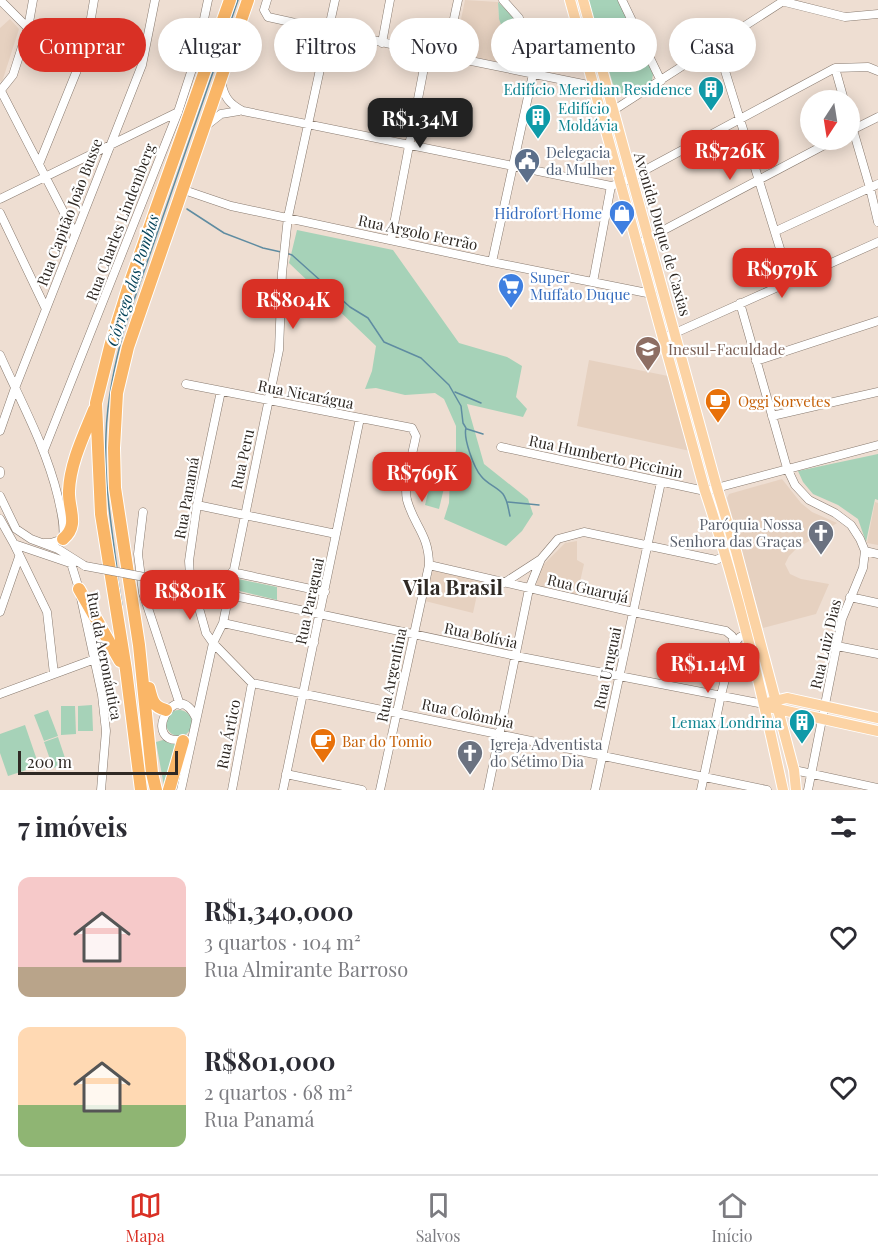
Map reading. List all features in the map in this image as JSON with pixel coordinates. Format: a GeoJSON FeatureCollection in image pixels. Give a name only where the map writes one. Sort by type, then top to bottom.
{"type":"FeatureCollection","features":[{"type":"Feature","properties":{"kind":"highway"},"geometry":{"type":"LineString","coordinates":[[63,539],[73,526],[69,494],[71,471],[96,403],[129,285],[230,0]]}},
{"type":"Feature","properties":{"kind":"highway"},"geometry":{"type":"LineString","coordinates":[[156,790],[152,772],[139,645],[115,488],[114,448],[117,393],[128,347],[248,0]]}},
{"type":"Feature","properties":{"kind":"highway"},"geometry":{"type":"LineString","coordinates":[[96,403],[101,514],[126,670],[141,790]]}},
{"type":"Feature","properties":{"kind":"highway"},"geometry":{"type":"LineString","coordinates":[[80,589],[126,670]]}},
{"type":"Feature","properties":{"kind":"highway"},"geometry":{"type":"LineString","coordinates":[[139,645],[153,704],[166,710]]}},
{"type":"Feature","properties":{"kind":"highway"},"geometry":{"type":"LineString","coordinates":[[169,790],[183,741]]}},
{"type":"Feature","properties":{"kind":"main road","name":"Avenida Duque de Caxias"},"geometry":{"type":"LineString","coordinates":[[570,0],[575,18]]}},
{"type":"Feature","properties":{"kind":"main road","name":"Avenida Duque de Caxias"},"geometry":{"type":"LineString","coordinates":[[583,0],[588,18]]}},
{"type":"Feature","properties":{"kind":"main road","name":"Avenida Duque de Caxias"},"geometry":{"type":"LineString","coordinates":[[589,72],[612,152],[616,185],[644,264],[705,491],[732,557]]}},
{"type":"Feature","properties":{"kind":"main road","name":"Avenida Duque de Caxias"},"geometry":{"type":"LineString","coordinates":[[604,72],[699,420],[732,557],[772,705],[794,770],[796,790]]}},
{"type":"Feature","properties":{"kind":"main road"},"geometry":{"type":"LineString","coordinates":[[612,152],[624,149]]}},
{"type":"Feature","properties":{"kind":"main road"},"geometry":{"type":"LineString","coordinates":[[644,264],[652,265],[659,277]]}},
{"type":"Feature","properties":{"kind":"main road"},"geometry":{"type":"LineString","coordinates":[[679,392],[690,419],[699,420]]}},
{"type":"Feature","properties":{"kind":"main road"},"geometry":{"type":"LineString","coordinates":[[772,705],[787,698],[878,717]]}},
{"type":"Feature","properties":{"kind":"main road","name":"Avenida Duque de Caxias"},"geometry":{"type":"LineString","coordinates":[[772,705],[783,790]]}},
{"type":"Feature","properties":{"kind":"main road"},"geometry":{"type":"LineString","coordinates":[[772,705],[822,719],[878,730]]}},
{"type":"Feature","properties":{"kind":"street"},"geometry":{"type":"LineString","coordinates":[[0,0],[18,18]]}},
{"type":"Feature","properties":{"kind":"street"},"geometry":{"type":"LineString","coordinates":[[30,18],[33,0]]}},
{"type":"Feature","properties":{"kind":"street"},"geometry":{"type":"LineString","coordinates":[[91,18],[94,0]]}},
{"type":"Feature","properties":{"kind":"street","name":"Rua Capitão João Busse"},"geometry":{"type":"LineString","coordinates":[[0,431],[142,65],[155,0]]}},
{"type":"Feature","properties":{"kind":"street","name":"Rua Charles Lindemberg"},"geometry":{"type":"LineString","coordinates":[[45,450],[178,112],[196,57],[208,0]]}},
{"type":"Feature","properties":{"kind":"street"},"geometry":{"type":"LineString","coordinates":[[267,0],[264,10],[268,17],[274,18]]}},
{"type":"Feature","properties":{"kind":"street","name":"Rua Peru"},"geometry":{"type":"LineString","coordinates":[[331,18],[335,0]]}},
{"type":"Feature","properties":{"kind":"street"},"geometry":{"type":"LineString","coordinates":[[382,43],[390,0]]}},
{"type":"Feature","properties":{"kind":"street"},"geometry":{"type":"LineString","coordinates":[[454,18],[458,0]]}},
{"type":"Feature","properties":{"kind":"street"},"geometry":{"type":"LineString","coordinates":[[492,262],[533,74],[519,18],[503,0]]}},
{"type":"Feature","properties":{"kind":"street"},"geometry":{"type":"LineString","coordinates":[[622,0],[661,81]]}},
{"type":"Feature","properties":{"kind":"street"},"geometry":{"type":"LineString","coordinates":[[756,20],[785,1],[846,17],[878,14]]}},
{"type":"Feature","properties":{"kind":"street"},"geometry":{"type":"LineString","coordinates":[[377,42],[389,44]]}},
{"type":"Feature","properties":{"kind":"street"},"geometry":{"type":"LineString","coordinates":[[18,59],[13,75],[1,89],[75,234]]}},
{"type":"Feature","properties":{"kind":"street"},"geometry":{"type":"LineString","coordinates":[[479,63],[593,86]]}},
{"type":"Feature","properties":{"kind":"street"},"geometry":{"type":"LineString","coordinates":[[202,130],[221,114],[243,111],[513,167],[616,185],[835,68],[868,67],[878,71]]}},
{"type":"Feature","properties":{"kind":"street"},"geometry":{"type":"LineString","coordinates":[[835,68],[841,90]]}},
{"type":"Feature","properties":{"kind":"street"},"geometry":{"type":"LineString","coordinates":[[39,164],[76,72]]}},
{"type":"Feature","properties":{"kind":"street","name":"Rua Peru"},"geometry":{"type":"LineString","coordinates":[[196,718],[213,643],[223,623],[279,350],[288,218],[319,72]]}},
{"type":"Feature","properties":{"kind":"street"},"geometry":{"type":"LineString","coordinates":[[391,240],[423,72]]}},
{"type":"Feature","properties":{"kind":"street"},"geometry":{"type":"LineString","coordinates":[[614,110],[675,72]]}},
{"type":"Feature","properties":{"kind":"street"},"geometry":{"type":"LineString","coordinates":[[726,72],[790,281]]}},
{"type":"Feature","properties":{"kind":"street"},"geometry":{"type":"LineString","coordinates":[[221,79],[226,99],[234,107],[243,111]]}},
{"type":"Feature","properties":{"kind":"street"},"geometry":{"type":"LineString","coordinates":[[0,198],[178,112]]}},
{"type":"Feature","properties":{"kind":"street"},"geometry":{"type":"LineString","coordinates":[[860,126],[878,117]]}},
{"type":"Feature","properties":{"kind":"street"},"geometry":{"type":"LineString","coordinates":[[638,244],[815,150]]}},
{"type":"Feature","properties":{"kind":"street"},"geometry":{"type":"LineString","coordinates":[[859,150],[874,186],[878,222]]}},
{"type":"Feature","properties":{"kind":"street"},"geometry":{"type":"LineString","coordinates":[[593,282],[616,185]]}},
{"type":"Feature","properties":{"kind":"street"},"geometry":{"type":"LineString","coordinates":[[776,231],[874,186]]}},
{"type":"Feature","properties":{"kind":"street","name":"Rua Argolo Ferrão"},"geometry":{"type":"LineString","coordinates":[[181,189],[231,206],[652,294]]}},
{"type":"Feature","properties":{"kind":"street"},"geometry":{"type":"LineString","coordinates":[[0,213],[46,309]]}},
{"type":"Feature","properties":{"kind":"street"},"geometry":{"type":"LineString","coordinates":[[664,338],[878,242]]}},
{"type":"Feature","properties":{"kind":"street"},"geometry":{"type":"LineString","coordinates":[[740,303],[787,468],[795,485],[809,501],[835,513],[851,525],[865,551],[878,554]]}},
{"type":"Feature","properties":{"kind":"street"},"geometry":{"type":"LineString","coordinates":[[756,361],[878,321]]}},
{"type":"Feature","properties":{"kind":"street"},"geometry":{"type":"LineString","coordinates":[[0,355],[45,450],[59,503],[63,521],[63,539],[44,543]]}},
{"type":"Feature","properties":{"kind":"street","name":"Rua Nicarágua"},"geometry":{"type":"LineString","coordinates":[[186,384],[412,428],[416,435],[405,492],[427,542],[429,566]]}},
{"type":"Feature","properties":{"kind":"street","name":"Rua Panamá"},"geometry":{"type":"LineString","coordinates":[[213,643],[206,633],[193,586],[189,561],[197,505],[221,391]]}},
{"type":"Feature","properties":{"kind":"street"},"geometry":{"type":"LineString","coordinates":[[772,416],[878,392]]}},
{"type":"Feature","properties":{"kind":"street","name":"Rua Paraguai"},"geometry":{"type":"LineString","coordinates":[[283,790],[360,418]]}},
{"type":"Feature","properties":{"kind":"street"},"geometry":{"type":"LineString","coordinates":[[705,491],[878,445]]}},
{"type":"Feature","properties":{"kind":"street","name":"Rua Humberto Piccinin"},"geometry":{"type":"LineString","coordinates":[[501,447],[705,491]]}},
{"type":"Feature","properties":{"kind":"street","name":"Rua Uruguai"},"geometry":{"type":"LineString","coordinates":[[595,790],[661,482]]}},
{"type":"Feature","properties":{"kind":"street"},"geometry":{"type":"LineString","coordinates":[[0,496],[16,529],[85,566]]}},
{"type":"Feature","properties":{"kind":"street"},"geometry":{"type":"LineString","coordinates":[[197,505],[336,534]]}},
{"type":"Feature","properties":{"kind":"street"},"geometry":{"type":"LineString","coordinates":[[143,512],[138,554],[143,593],[180,705]]}},
{"type":"Feature","properties":{"kind":"street"},"geometry":{"type":"LineString","coordinates":[[0,519],[46,612],[54,674]]}},
{"type":"Feature","properties":{"kind":"street"},"geometry":{"type":"LineString","coordinates":[[504,583],[541,559],[558,539],[584,532],[716,560],[732,557]]}},
{"type":"Feature","properties":{"kind":"street","name":"Rua Bolívia"},"geometry":{"type":"LineString","coordinates":[[12,541],[71,563],[193,586],[516,656],[772,705]]}},
{"type":"Feature","properties":{"kind":"street","name":"Rua Luiz Dias"},"geometry":{"type":"LineString","coordinates":[[808,790],[837,646],[850,597],[863,568],[865,551]]}},
{"type":"Feature","properties":{"kind":"street"},"geometry":{"type":"LineString","coordinates":[[0,612],[19,557]]}},
{"type":"Feature","properties":{"kind":"street"},"geometry":{"type":"LineString","coordinates":[[488,790],[529,589],[541,559]]}},
{"type":"Feature","properties":{"kind":"street","name":"Rua da Aeronáutica"},"geometry":{"type":"LineString","coordinates":[[71,563],[80,589],[102,695],[105,731],[101,790]]}},
{"type":"Feature","properties":{"kind":"street","name":"Rua Guarujá"},"geometry":{"type":"LineString","coordinates":[[429,566],[726,631],[732,636],[735,644]]}},
{"type":"Feature","properties":{"kind":"street","name":"Rua Argentina"},"geometry":{"type":"LineString","coordinates":[[380,790],[429,566]]}},
{"type":"Feature","properties":{"kind":"street"},"geometry":{"type":"LineString","coordinates":[[232,572],[325,592]]}},
{"type":"Feature","properties":{"kind":"street"},"geometry":{"type":"LineString","coordinates":[[850,597],[878,603]]}},
{"type":"Feature","properties":{"kind":"street"},"geometry":{"type":"LineString","coordinates":[[223,623],[314,643]]}},
{"type":"Feature","properties":{"kind":"street"},"geometry":{"type":"LineString","coordinates":[[700,790],[735,644],[740,637],[753,633]]}},
{"type":"Feature","properties":{"kind":"street"},"geometry":{"type":"LineString","coordinates":[[213,643],[252,683]]}},
{"type":"Feature","properties":{"kind":"street"},"geometry":{"type":"LineString","coordinates":[[837,646],[878,654]]}},
{"type":"Feature","properties":{"kind":"street"},"geometry":{"type":"LineString","coordinates":[[0,694],[95,659]]}},
{"type":"Feature","properties":{"kind":"street","name":"Rua Colômbia"},"geometry":{"type":"LineString","coordinates":[[252,683],[767,790]]}},
{"type":"Feature","properties":{"kind":"street","name":"Rua Ártico"},"geometry":{"type":"LineString","coordinates":[[232,790],[252,683]]}},
{"type":"Feature","properties":{"kind":"street"},"geometry":{"type":"LineString","coordinates":[[191,709],[199,703]]}},
{"type":"Feature","properties":{"kind":"street"},"geometry":{"type":"LineString","coordinates":[[181,790],[196,718],[191,709],[180,705],[166,710],[162,721],[165,734],[183,741]]}},
{"type":"Feature","properties":{"kind":"street"},"geometry":{"type":"LineString","coordinates":[[183,741],[194,731]]}},
{"type":"Feature","properties":{"kind":"street"},"geometry":{"type":"LineString","coordinates":[[183,741],[188,756]]}},
{"type":"Feature","properties":{"kind":"street"},"geometry":{"type":"LineString","coordinates":[[794,770],[878,788]]}},
{"type":"Feature","properties":{"kind":"street"},"geometry":{"type":"LineString","coordinates":[[286,774],[362,790]]}},
{"type":"Feature","properties":{"kind":"shaded area"},"geometry":{"type":"Polygon","coordinates":[[[465,0],[498,2],[499,18],[491,18],[491,61],[479,58],[479,18],[461,18],[465,0]]]}},
{"type":"Feature","properties":{"kind":"shaded area"},"geometry":{"type":"Polygon","coordinates":[[[10,19],[18,28],[2,82],[0,81],[0,28],[10,19]]]}},
{"type":"Feature","properties":{"kind":"shaded area"},"geometry":{"type":"Polygon","coordinates":[[[589,360],[668,376],[690,451],[577,426],[589,360]]]}},
{"type":"Feature","properties":{"kind":"shaded area"},"geometry":{"type":"Polygon","coordinates":[[[782,479],[801,503],[812,512],[837,523],[795,550],[785,564],[790,574],[801,579],[829,584],[816,614],[763,628],[727,498],[729,494],[782,479]]]}},
{"type":"Feature","properties":{"kind":"shaded area"},"geometry":{"type":"Polygon","coordinates":[[[875,502],[878,503],[878,545],[867,543],[875,502]]]}},
{"type":"Feature","properties":{"kind":"shaded area"},"geometry":{"type":"Polygon","coordinates":[[[577,541],[577,560],[584,564],[577,595],[536,585],[542,566],[565,543],[577,541]]]}},
{"type":"Feature","properties":{"kind":"shaded area"},"geometry":{"type":"Polygon","coordinates":[[[433,570],[480,581],[473,613],[425,601],[433,570]]]}},
{"type":"Feature","properties":{"kind":"green space"},"geometry":{"type":"Polygon","coordinates":[[[588,0],[618,0],[627,18],[593,18],[588,0]]]}},
{"type":"Feature","properties":{"kind":"green space"},"geometry":{"type":"Polygon","coordinates":[[[498,2],[515,18],[499,18],[498,2]]]}},
{"type":"Feature","properties":{"kind":"green space"},"geometry":{"type":"Polygon","coordinates":[[[609,72],[652,72],[652,81],[625,95],[615,91],[609,72]]]}},
{"type":"Feature","properties":{"kind":"green space"},"geometry":{"type":"Polygon","coordinates":[[[297,230],[393,250],[459,343],[507,357],[522,366],[516,397],[527,409],[523,417],[467,404],[484,464],[528,499],[533,514],[522,531],[506,546],[444,519],[449,503],[450,476],[456,450],[456,426],[444,399],[435,393],[405,395],[376,388],[365,389],[372,371],[376,346],[289,263],[297,230]]]}},
{"type":"Feature","properties":{"kind":"green space"},"geometry":{"type":"Polygon","coordinates":[[[878,454],[878,500],[875,499],[866,542],[858,519],[838,505],[813,494],[803,482],[798,471],[878,454]]]}},
{"type":"Feature","properties":{"kind":"green space"},"geometry":{"type":"Polygon","coordinates":[[[430,484],[444,488],[439,509],[425,505],[430,484]]]}},
{"type":"Feature","properties":{"kind":"green space"},"geometry":{"type":"Polygon","coordinates":[[[238,579],[277,587],[277,600],[240,591],[236,586],[238,579]]]}},
{"type":"Feature","properties":{"kind":"green space"},"geometry":{"type":"Polygon","coordinates":[[[92,705],[93,731],[78,731],[78,706],[92,705]]]}},
{"type":"Feature","properties":{"kind":"green space"},"geometry":{"type":"Polygon","coordinates":[[[61,706],[75,706],[76,734],[61,735],[61,706]]]}},
{"type":"Feature","properties":{"kind":"green space"},"geometry":{"type":"Polygon","coordinates":[[[48,710],[58,736],[44,741],[34,715],[48,710]]]}},
{"type":"Feature","properties":{"kind":"green space"},"geometry":{"type":"Polygon","coordinates":[[[179,710],[188,714],[192,723],[188,732],[179,736],[170,732],[166,723],[170,714],[179,710]]]}},
{"type":"Feature","properties":{"kind":"green space"},"geometry":{"type":"Polygon","coordinates":[[[25,725],[39,766],[8,776],[0,753],[0,734],[25,725]]]}},
{"type":"Feature","properties":{"kind":"green space"},"geometry":{"type":"Polygon","coordinates":[[[58,737],[67,764],[53,768],[44,742],[58,737]]]}},
{"type":"Feature","properties":{"kind":"green space"},"geometry":{"type":"Polygon","coordinates":[[[163,740],[179,746],[167,786],[164,786],[156,742],[163,740]]]}},
{"type":"Feature","properties":{"kind":"waterway","name":"Córrego das Pombas"},"geometry":{"type":"LineString","coordinates":[[117,569],[106,469],[108,408],[115,368],[124,329],[238,0]]}},
{"type":"Feature","properties":{"kind":"waterway"},"geometry":{"type":"LineString","coordinates":[[187,209],[224,233],[263,248],[281,252]]}},
{"type":"Feature","properties":{"kind":"waterway"},"geometry":{"type":"LineString","coordinates":[[286,253],[292,255],[350,307],[368,318],[384,342],[421,358],[449,385],[461,406],[465,433],[475,467],[483,479],[503,494],[510,516]]}},
{"type":"Feature","properties":{"kind":"waterway"},"geometry":{"type":"LineString","coordinates":[[455,392],[481,403]]}},
{"type":"Feature","properties":{"kind":"waterway"},"geometry":{"type":"LineString","coordinates":[[467,429],[483,434]]}},
{"type":"Feature","properties":{"kind":"waterway"},"geometry":{"type":"LineString","coordinates":[[508,502],[539,505]]}},
{"type":"Feature","properties":{"kind":"waterway","name":"Córrego das Pombas"},"geometry":{"type":"LineString","coordinates":[[117,574],[122,605]]}},
{"type":"Feature","properties":{"kind":"place","name":"Edifício Meridian Residence"},"geometry":{"type":"Point","coordinates":[711,112]}},
{"type":"Feature","properties":{"kind":"place","name":"Edifício Moldávia"},"geometry":{"type":"Point","coordinates":[538,140]}},
{"type":"Feature","properties":{"kind":"place","name":"Delegacia da Mulher"},"geometry":{"type":"Point","coordinates":[527,184]}},
{"type":"Feature","properties":{"kind":"place","name":"Hidrofort Home"},"geometry":{"type":"Point","coordinates":[622,236]}},
{"type":"Feature","properties":{"kind":"place","name":"Super Muffato Duque"},"geometry":{"type":"Point","coordinates":[511,309]}},
{"type":"Feature","properties":{"kind":"place","name":"Inesul-Faculdade"},"geometry":{"type":"Point","coordinates":[648,372]}},
{"type":"Feature","properties":{"kind":"place","name":"Oggi Sorvetes"},"geometry":{"type":"Point","coordinates":[718,424]}},
{"type":"Feature","properties":{"kind":"place","name":"Paróquia Nossa Senhora das Graças"},"geometry":{"type":"Point","coordinates":[821,556]}},
{"type":"Feature","properties":{"kind":"place","name":"Lemax Londrina"},"geometry":{"type":"Point","coordinates":[802,745]}},
{"type":"Feature","properties":{"kind":"place","name":"Bar do Tomio"},"geometry":{"type":"Point","coordinates":[323,764]}},
{"type":"Feature","properties":{"kind":"place","name":"Igreja Adventista do Sétimo Dia"},"geometry":{"type":"Point","coordinates":[470,776]}},
{"type":"Feature","properties":{"kind":"district","name":"Vila Brasil"},"geometry":{"type":"Point","coordinates":[453,586]}}]}
